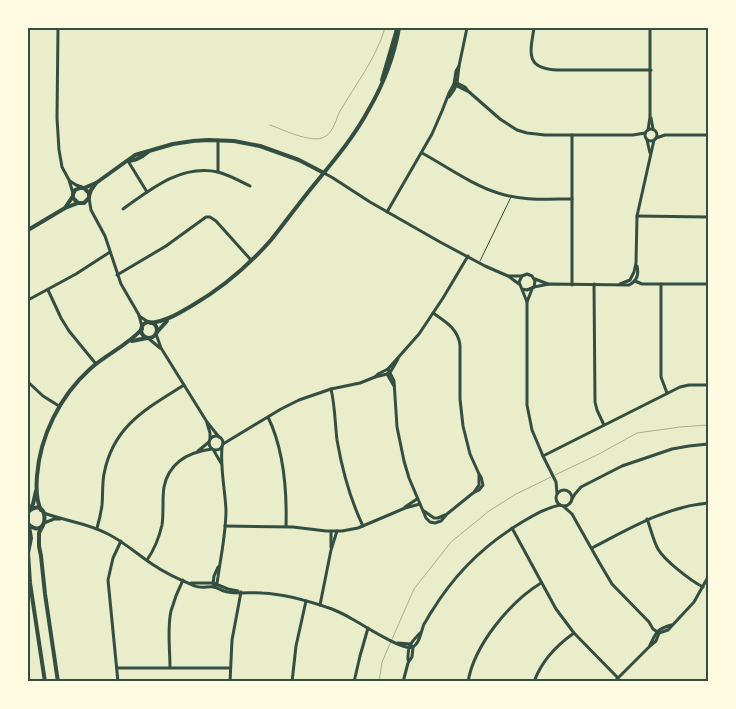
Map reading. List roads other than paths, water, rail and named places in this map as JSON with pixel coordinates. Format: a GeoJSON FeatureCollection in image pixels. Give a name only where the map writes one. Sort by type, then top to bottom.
{"type":"FeatureCollection","features":[{"type":"Feature","properties":{"kind":"street"},"geometry":{"type":"LineString","coordinates":[[58,28],[58,150],[74,200],[91,210]]}},
{"type":"Feature","properties":{"kind":"street"},"geometry":{"type":"LineString","coordinates":[[28,511],[33,504],[38,465],[48,430],[59,406],[76,383],[96,364],[130,341],[145,324],[168,319],[213,292],[251,260],[272,239],[360,125],[379,90],[398,28]]}},
{"type":"Feature","properties":{"kind":"street"},"geometry":{"type":"LineString","coordinates":[[387,212],[422,153],[456,84],[456,71],[459,66],[467,28]]}},
{"type":"Feature","properties":{"kind":"street"},"geometry":{"type":"LineString","coordinates":[[534,28],[531,54],[535,63],[543,69],[651,70]]}},
{"type":"Feature","properties":{"kind":"street"},"geometry":{"type":"LineString","coordinates":[[635,279],[636,216],[650,162],[646,131],[650,117],[650,28]]}},
{"type":"Feature","properties":{"kind":"street"},"geometry":{"type":"LineString","coordinates":[[456,84],[468,91],[500,120],[517,130],[537,135],[633,135],[654,130],[666,135]]}},
{"type":"Feature","properties":{"kind":"street"},"geometry":{"type":"LineString","coordinates":[[650,117],[655,139],[650,153]]}},
{"type":"Feature","properties":{"kind":"street"},"geometry":{"type":"LineString","coordinates":[[572,135],[572,285]]}},
{"type":"Feature","properties":{"kind":"street"},"geometry":{"type":"LineString","coordinates":[[633,135],[651,141],[666,135],[708,135]]}},
{"type":"Feature","properties":{"kind":"street"},"geometry":{"type":"LineString","coordinates":[[218,140],[218,172]]}},
{"type":"Feature","properties":{"kind":"street"},"geometry":{"type":"LineString","coordinates":[[65,208],[75,190],[96,183],[136,155],[184,142],[234,141],[260,146],[298,160],[333,178],[387,212],[468,256],[479,264],[508,276],[520,284]]}},
{"type":"Feature","properties":{"kind":"street"},"geometry":{"type":"LineString","coordinates":[[422,153],[485,188],[511,197],[572,199]]}},
{"type":"Feature","properties":{"kind":"street"},"geometry":{"type":"LineString","coordinates":[[128,161],[147,192]]}},
{"type":"Feature","properties":{"kind":"street"},"geometry":{"type":"LineString","coordinates":[[123,209],[164,182],[179,175],[198,171],[218,172],[250,186]]}},
{"type":"Feature","properties":{"kind":"street"},"geometry":{"type":"LineString","coordinates":[[69,180],[88,191],[91,210],[105,236],[121,284],[139,315],[143,334],[161,348]]}},
{"type":"Feature","properties":{"kind":"street"},"geometry":{"type":"LineString","coordinates":[[28,230],[65,208],[86,202],[96,183]]}},
{"type":"Feature","properties":{"kind":"street"},"geometry":{"type":"LineString","coordinates":[[636,216],[708,217]]}},
{"type":"Feature","properties":{"kind":"street"},"geometry":{"type":"LineString","coordinates":[[117,275],[166,246],[206,217],[216,220],[251,260]]}},
{"type":"Feature","properties":{"kind":"street"},"geometry":{"type":"LineString","coordinates":[[28,300],[110,252]]}},
{"type":"Feature","properties":{"kind":"street"},"geometry":{"type":"LineString","coordinates":[[198,451],[217,450],[234,436],[299,400],[388,372],[392,363],[398,359],[433,313],[468,256]]}},
{"type":"Feature","properties":{"kind":"street"},"geometry":{"type":"LineString","coordinates":[[508,276],[529,275],[549,284]]}},
{"type":"Feature","properties":{"kind":"street"},"geometry":{"type":"LineString","coordinates":[[522,276],[520,284],[526,302],[527,405],[532,430],[556,482],[571,494],[572,514]]}},
{"type":"Feature","properties":{"kind":"street"},"geometry":{"type":"LineString","coordinates":[[526,302],[535,279]]}},
{"type":"Feature","properties":{"kind":"street"},"geometry":{"type":"LineString","coordinates":[[522,289],[527,290],[549,284],[620,284],[635,279],[661,284],[708,284]]}},
{"type":"Feature","properties":{"kind":"street"},"geometry":{"type":"LineString","coordinates":[[594,284],[595,402],[604,425]]}},
{"type":"Feature","properties":{"kind":"street"},"geometry":{"type":"LineString","coordinates":[[661,284],[661,377],[667,393]]}},
{"type":"Feature","properties":{"kind":"street"},"geometry":{"type":"LineString","coordinates":[[48,290],[69,331],[96,364]]}},
{"type":"Feature","properties":{"kind":"street"},"geometry":{"type":"LineString","coordinates":[[388,372],[393,377],[400,444],[409,478],[424,511],[431,520],[438,518],[447,514],[473,493],[479,485],[478,474],[467,446],[461,416],[459,338],[452,327],[433,313]]}},
{"type":"Feature","properties":{"kind":"street"},"geometry":{"type":"LineString","coordinates":[[139,315],[155,325],[161,348],[207,422],[222,439],[221,464],[225,489],[225,526],[220,564],[214,576],[214,584]]}},
{"type":"Feature","properties":{"kind":"street"},"geometry":{"type":"LineString","coordinates":[[130,341],[153,337],[168,319]]}},
{"type":"Feature","properties":{"kind":"street"},"geometry":{"type":"LineString","coordinates":[[28,382],[43,396],[59,406]]}},
{"type":"Feature","properties":{"kind":"street"},"geometry":{"type":"LineString","coordinates":[[543,456],[685,385],[708,385]]}},
{"type":"Feature","properties":{"kind":"street"},"geometry":{"type":"LineString","coordinates":[[97,528],[107,462],[119,436],[137,416],[184,386]]}},
{"type":"Feature","properties":{"kind":"street"},"geometry":{"type":"LineString","coordinates":[[331,389],[342,466],[351,496],[364,526]]}},
{"type":"Feature","properties":{"kind":"street"},"geometry":{"type":"LineString","coordinates":[[268,417],[282,466],[286,501],[286,526]]}},
{"type":"Feature","properties":{"kind":"street"},"geometry":{"type":"LineString","coordinates":[[207,422],[210,433],[209,446],[221,464]]}},
{"type":"Feature","properties":{"kind":"street"},"geometry":{"type":"LineString","coordinates":[[147,560],[154,548],[162,526],[164,487],[173,467],[181,459],[198,451],[215,436],[234,436]]}},
{"type":"Feature","properties":{"kind":"street"},"geometry":{"type":"LineString","coordinates":[[28,511],[35,508],[97,528],[121,541],[166,572],[198,587],[214,584],[241,592],[276,594],[306,601],[345,615],[380,636],[403,647],[410,647],[418,641],[420,633],[433,609],[455,579],[476,556],[498,537],[548,507],[567,505],[581,488],[622,466],[680,447],[708,445]]}},
{"type":"Feature","properties":{"kind":"street"},"geometry":{"type":"LineString","coordinates":[[556,482],[557,501],[572,514],[612,584],[648,622],[655,626],[658,632],[656,641],[614,682]]}},
{"type":"Feature","properties":{"kind":"street"},"geometry":{"type":"LineString","coordinates":[[548,507],[561,490],[581,488]]}},
{"type":"Feature","properties":{"kind":"street"},"geometry":{"type":"LineString","coordinates":[[36,489],[38,504],[45,518],[39,533],[39,546],[58,682]]}},
{"type":"Feature","properties":{"kind":"street"},"geometry":{"type":"LineString","coordinates":[[405,508],[417,499]]}},
{"type":"Feature","properties":{"kind":"street"},"geometry":{"type":"LineString","coordinates":[[592,548],[647,520],[686,507],[708,503]]}},
{"type":"Feature","properties":{"kind":"street"},"geometry":{"type":"LineString","coordinates":[[225,526],[286,526],[337,532],[364,526],[405,508],[420,504]]}},
{"type":"Feature","properties":{"kind":"street"},"geometry":{"type":"LineString","coordinates":[[28,525],[35,528],[54,519],[63,518]]}},
{"type":"Feature","properties":{"kind":"street"},"geometry":{"type":"LineString","coordinates":[[647,520],[656,545],[662,554],[693,581],[703,587]]}},
{"type":"Feature","properties":{"kind":"street"},"geometry":{"type":"LineString","coordinates":[[28,525],[31,538],[28,554],[30,582],[44,682]]}},
{"type":"Feature","properties":{"kind":"street"},"geometry":{"type":"LineString","coordinates":[[512,528],[556,610],[574,633],[618,678]]}},
{"type":"Feature","properties":{"kind":"street"},"geometry":{"type":"LineString","coordinates":[[331,532],[331,550]]}},
{"type":"Feature","properties":{"kind":"street"},"geometry":{"type":"LineString","coordinates":[[320,605],[331,550],[337,532]]}},
{"type":"Feature","properties":{"kind":"street"},"geometry":{"type":"LineString","coordinates":[[118,682],[108,580],[112,558],[121,541]]}},
{"type":"Feature","properties":{"kind":"street"},"geometry":{"type":"LineString","coordinates":[[658,632],[668,630],[694,602],[708,577]]}},
{"type":"Feature","properties":{"kind":"street"},"geometry":{"type":"LineString","coordinates":[[170,668],[171,612],[183,580]]}},
{"type":"Feature","properties":{"kind":"street"},"geometry":{"type":"LineString","coordinates":[[468,682],[476,658],[494,628],[514,604],[541,583]]}},
{"type":"Feature","properties":{"kind":"street"},"geometry":{"type":"LineString","coordinates":[[230,682],[232,640],[241,592]]}},
{"type":"Feature","properties":{"kind":"street"},"geometry":{"type":"LineString","coordinates":[[292,682],[296,646],[306,601]]}},
{"type":"Feature","properties":{"kind":"street"},"geometry":{"type":"LineString","coordinates":[[354,682],[368,628]]}},
{"type":"Feature","properties":{"kind":"street"},"geometry":{"type":"LineString","coordinates":[[534,682],[541,667],[561,643],[574,633]]}},
{"type":"Feature","properties":{"kind":"street"},"geometry":{"type":"LineString","coordinates":[[403,681],[408,663],[412,657],[410,647]]}},
{"type":"Feature","properties":{"kind":"street"},"geometry":{"type":"LineString","coordinates":[[117,668],[230,668]]}},
{"type":"Feature","properties":{"kind":"lane"},"geometry":{"type":"LineString","coordinates":[[479,264],[511,197]]}},
{"type":"Feature","properties":{"kind":"waterway"},"geometry":{"type":"LineString","coordinates":[[270,125],[296,135],[316,139],[329,134],[339,113],[371,61],[385,28]]}},
{"type":"Feature","properties":{"kind":"waterway"},"geometry":{"type":"LineString","coordinates":[[555,475],[637,433],[708,425]]}},
{"type":"Feature","properties":{"kind":"waterway"},"geometry":{"type":"LineString","coordinates":[[379,682],[382,662],[414,589],[451,542],[489,511],[516,494],[551,477]]}}]}
